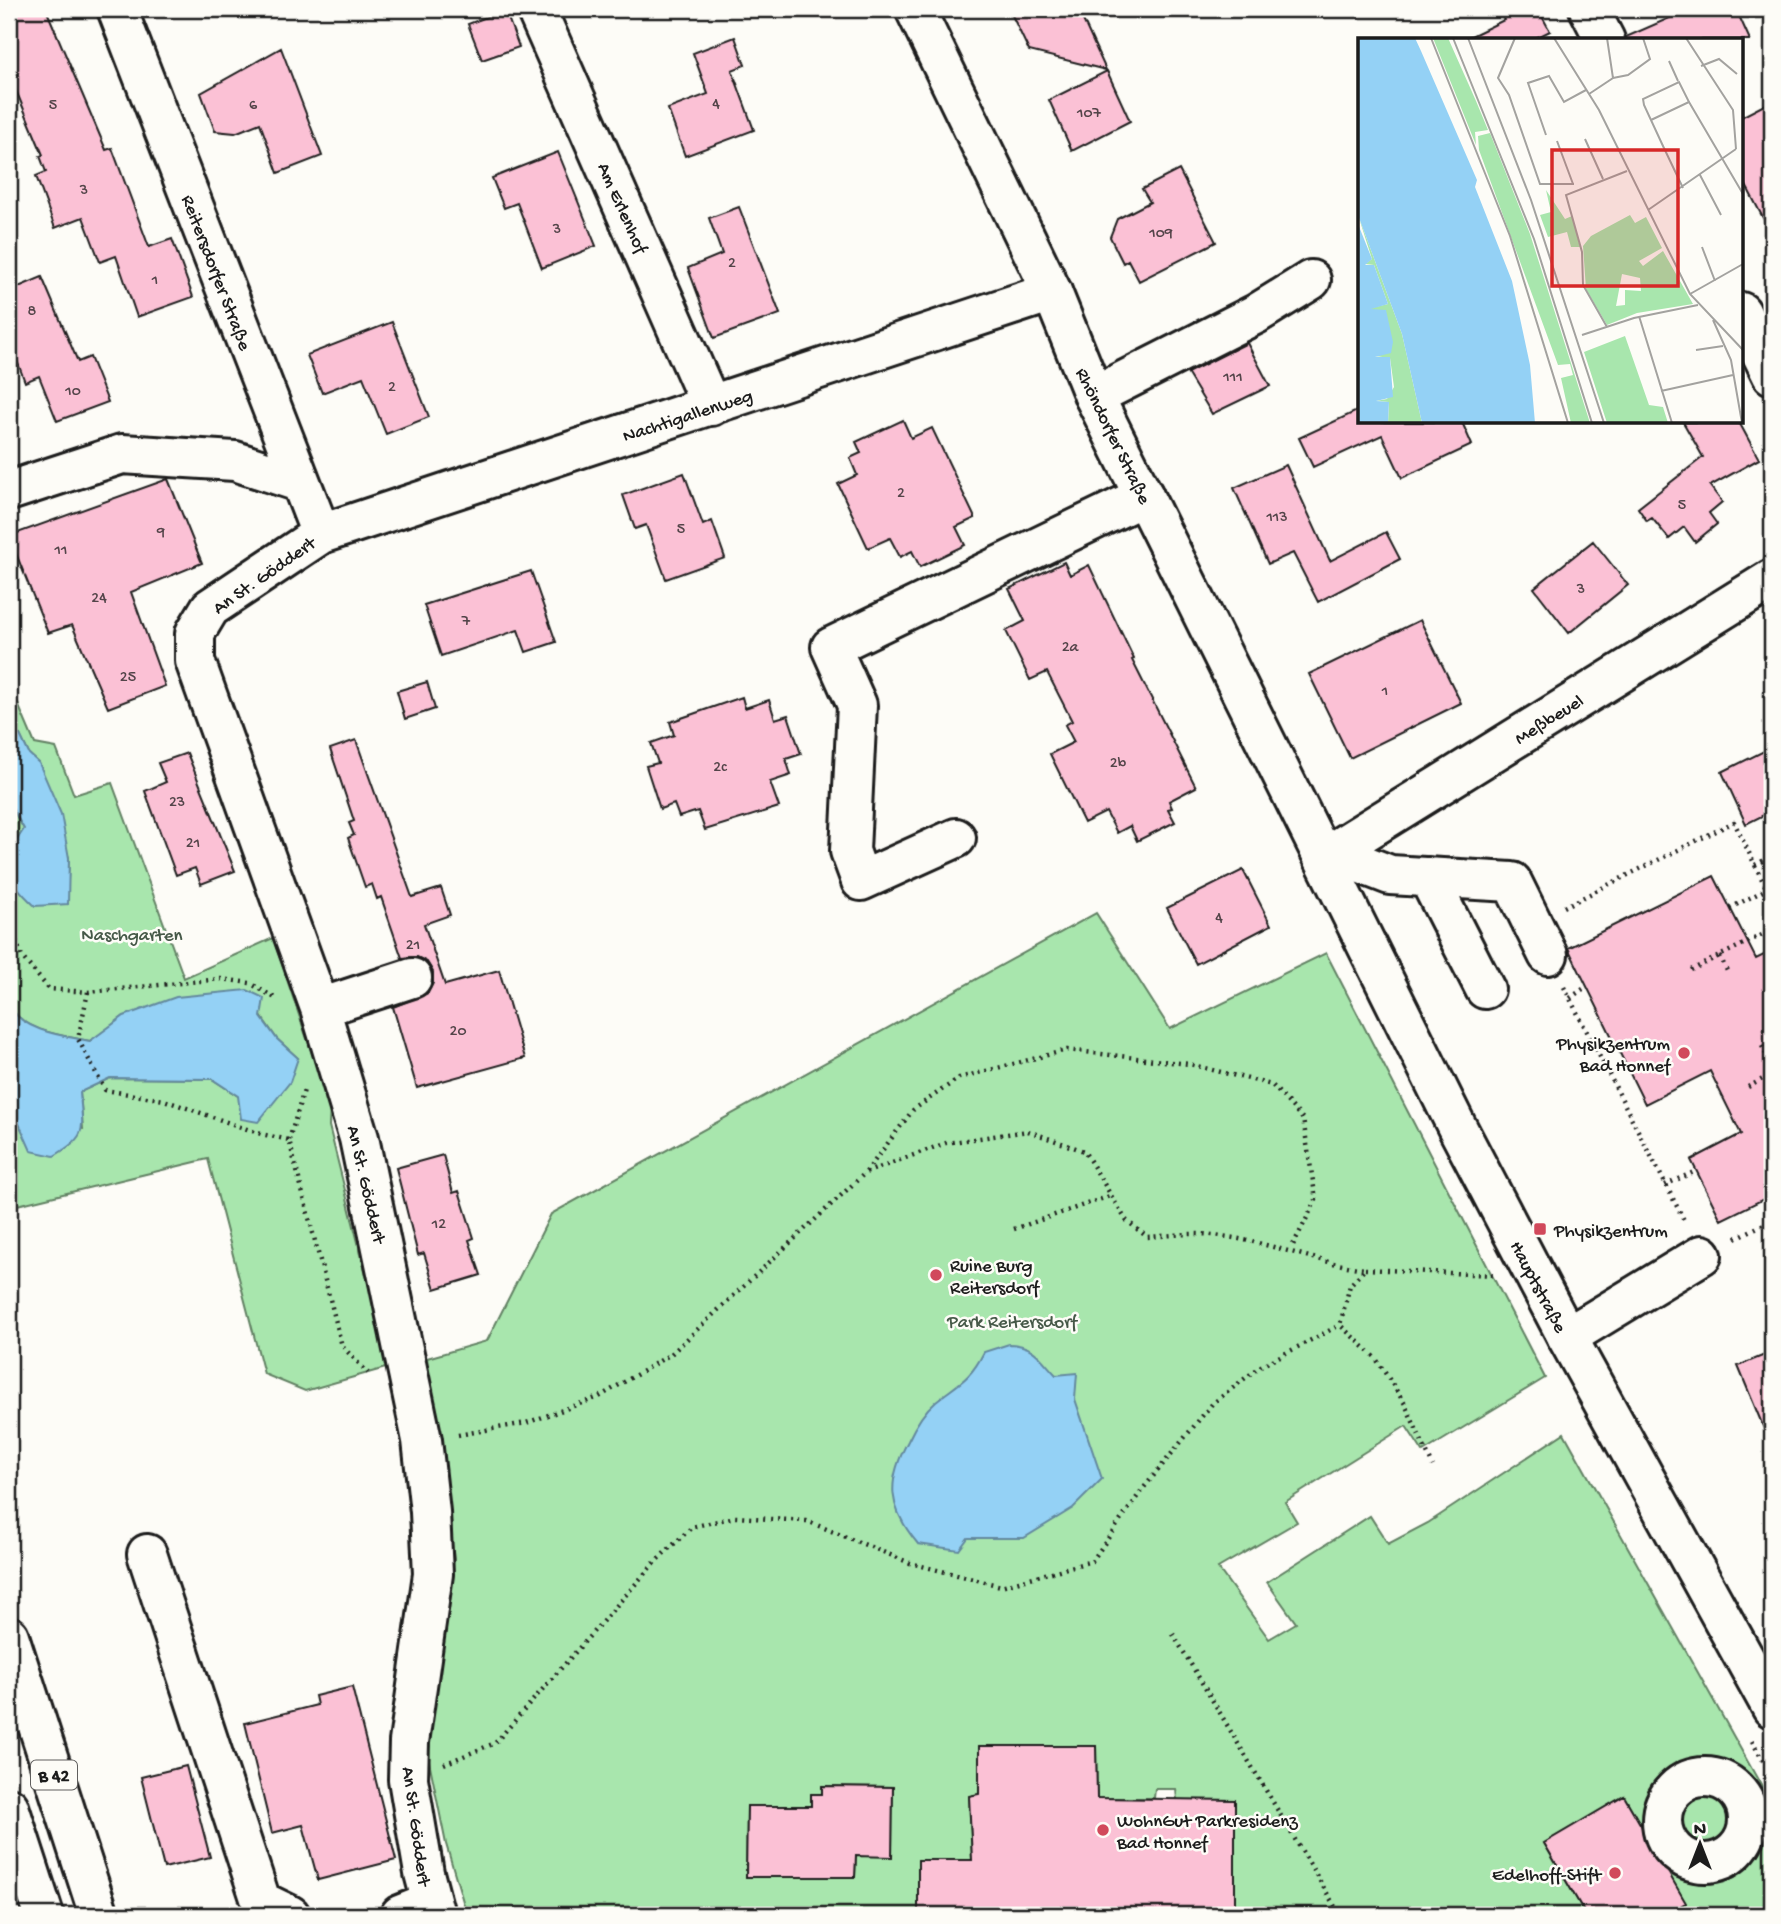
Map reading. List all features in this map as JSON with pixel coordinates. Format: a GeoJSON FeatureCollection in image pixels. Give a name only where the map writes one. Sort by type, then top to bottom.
{"type":"FeatureCollection","features":[{"type":"Feature","properties":{"kind":"main road","name":"Reitersdorfer Straße"},"geometry":{"type":"LineString","coordinates":[[117,9],[321,534]]}},
{"type":"Feature","properties":{"kind":"main road","name":"Am Erlenhof"},"geometry":{"type":"LineString","coordinates":[[536,9],[711,405]]}},
{"type":"Feature","properties":{"kind":"main road","name":"Rhöndorfer Straße"},"geometry":{"type":"LineString","coordinates":[[915,9],[1052,292],[1094,396],[1324,857]]}},
{"type":"Feature","properties":{"kind":"main road"},"geometry":{"type":"LineString","coordinates":[[1589,9],[1604,38]]}},
{"type":"Feature","properties":{"kind":"main road"},"geometry":{"type":"LineString","coordinates":[[1094,396],[1256,314],[1311,280]]}},
{"type":"Feature","properties":{"kind":"main road","name":"Nachtigallenweg"},"geometry":{"type":"LineString","coordinates":[[321,534],[1052,292]]}},
{"type":"Feature","properties":{"kind":"main road"},"geometry":{"type":"LineString","coordinates":[[1742,314],[1772,374]]}},
{"type":"Feature","properties":{"kind":"main road"},"geometry":{"type":"LineString","coordinates":[[9,491],[122,454],[235,461],[299,482]]}},
{"type":"Feature","properties":{"kind":"main road"},"geometry":{"type":"LineString","coordinates":[[956,838],[861,881],[850,851],[856,705],[831,647],[1144,496]]}},
{"type":"Feature","properties":{"kind":"main road","name":"An St. Göddert"},"geometry":{"type":"LineString","coordinates":[[321,534],[210,608],[195,633],[195,661],[321,1011],[359,1138],[422,1440],[433,1574],[408,1742],[408,1779],[422,1911]]}},
{"type":"Feature","properties":{"kind":"main road","name":"Meßbeuel"},"geometry":{"type":"LineString","coordinates":[[1324,857],[1772,579]]}},
{"type":"Feature","properties":{"kind":"main road"},"geometry":{"type":"LineString","coordinates":[[1324,857],[1352,860],[1390,875],[1512,882],[1540,939]]}},
{"type":"Feature","properties":{"kind":"main road","name":"Hauptstraße"},"geometry":{"type":"LineString","coordinates":[[1324,857],[1567,1337],[1772,1708]]}},
{"type":"Feature","properties":{"kind":"main road"},"geometry":{"type":"LineString","coordinates":[[1428,877],[1485,989]]}},
{"type":"Feature","properties":{"kind":"main road"},"geometry":{"type":"LineString","coordinates":[[321,1011],[412,978]]}},
{"type":"Feature","properties":{"kind":"main road"},"geometry":{"type":"LineString","coordinates":[[1567,1337],[1702,1255]]}},
{"type":"Feature","properties":{"kind":"main road"},"geometry":{"type":"LineString","coordinates":[[147,1554],[261,1901],[290,1915]]}},
{"type":"Feature","properties":{"kind":"main road","name":"B 42"},"geometry":{"type":"LineString","coordinates":[[9,1636],[99,1915]]}},
{"type":"Feature","properties":{"kind":"main road","name":"B 42"},"geometry":{"type":"LineString","coordinates":[[9,1808],[44,1915]]}},
{"type":"Feature","properties":{"kind":"path"},"geometry":{"type":"LineString","coordinates":[[1772,900],[1734,822],[1540,939],[1702,1255],[1772,1220]]}},
{"type":"Feature","properties":{"kind":"path"},"geometry":{"type":"LineString","coordinates":[[1755,865],[1772,856]]}},
{"type":"Feature","properties":{"kind":"path"},"geometry":{"type":"LineString","coordinates":[[1730,908],[1767,889]]}},
{"type":"Feature","properties":{"kind":"path"},"geometry":{"type":"LineString","coordinates":[[9,921],[22,957],[49,989],[88,992],[221,979],[250,983],[282,1002],[295,1014],[321,1011]]}},
{"type":"Feature","properties":{"kind":"path"},"geometry":{"type":"LineString","coordinates":[[1691,970],[1772,930]]}},
{"type":"Feature","properties":{"kind":"path"},"geometry":{"type":"LineString","coordinates":[[1720,956],[1728,973]]}},
{"type":"Feature","properties":{"kind":"path"},"geometry":{"type":"LineString","coordinates":[[1570,998],[1586,987]]}},
{"type":"Feature","properties":{"kind":"path"},"geometry":{"type":"LineString","coordinates":[[88,992],[78,1039],[105,1090],[164,1100],[261,1134],[289,1140],[342,1346],[378,1382]]}},
{"type":"Feature","properties":{"kind":"path"},"geometry":{"type":"LineString","coordinates":[[1762,1046],[1772,1066]]}},
{"type":"Feature","properties":{"kind":"path"},"geometry":{"type":"LineString","coordinates":[[422,1440],[526,1423],[599,1397],[671,1354],[865,1172],[913,1110],[959,1078],[1067,1050],[1189,1064],[1272,1085],[1303,1119],[1317,1200],[1291,1250]]}},
{"type":"Feature","properties":{"kind":"path"},"geometry":{"type":"LineString","coordinates":[[1748,1087],[1772,1074]]}},
{"type":"Feature","properties":{"kind":"path"},"geometry":{"type":"LineString","coordinates":[[865,1172],[946,1143],[1028,1131],[1084,1151],[1126,1220],[1147,1237],[1211,1234],[1291,1250],[1332,1265],[1501,1275],[1516,1239]]}},
{"type":"Feature","properties":{"kind":"path"},"geometry":{"type":"LineString","coordinates":[[1665,1185],[1696,1171]]}},
{"type":"Feature","properties":{"kind":"path"},"geometry":{"type":"LineString","coordinates":[[1014,1230],[1110,1196]]}},
{"type":"Feature","properties":{"kind":"path"},"geometry":{"type":"LineString","coordinates":[[408,1779],[495,1743],[656,1561],[692,1527],[735,1517],[807,1521],[910,1563],[1001,1586],[1092,1561],[1142,1490],[1212,1404],[1261,1366],[1340,1325],[1350,1285],[1365,1269]]}},
{"type":"Feature","properties":{"kind":"path"},"geometry":{"type":"LineString","coordinates":[[1340,1325],[1375,1357],[1405,1404],[1433,1466]]}},
{"type":"Feature","properties":{"kind":"path"},"geometry":{"type":"LineString","coordinates":[[1173,1634],[1340,1915]]}},
{"type":"Feature","properties":{"kind":"green space","name":"Naschgarten"},"geometry":{"type":"Polygon","coordinates":[[[9,683],[35,744],[56,748],[74,795],[112,783],[184,978],[273,938],[330,1107],[329,1126],[389,1367],[305,1391],[264,1374],[208,1159],[9,1207],[9,1101],[17,1122],[83,1129],[80,1092],[110,1078],[212,1079],[238,1096],[298,1058],[277,1039],[261,1016],[124,1016],[91,1041],[45,1031],[15,1014],[9,1005],[9,872],[19,890],[67,904],[69,858],[39,763],[29,754],[20,735],[9,734],[9,683]]]}},
{"type":"Feature","properties":{"kind":"green space"},"geometry":{"type":"Polygon","coordinates":[[[9,803],[24,829],[9,851],[9,803]]]}},
{"type":"Feature","properties":{"kind":"green space","name":"Park Reitersdorf"},"geometry":{"type":"Polygon","coordinates":[[[1096,913],[1170,1029],[1326,953],[1545,1378],[1423,1452],[1406,1426],[1285,1502],[1297,1522],[1218,1568],[1269,1639],[1296,1623],[1267,1582],[1370,1516],[1388,1544],[1428,1523],[1564,1433],[1772,1805],[1772,1915],[1664,1915],[1685,1903],[1624,1796],[1544,1843],[1586,1915],[1235,1915],[1235,1800],[1177,1800],[1176,1789],[1155,1789],[1154,1798],[1097,1798],[1096,1746],[979,1747],[979,1794],[969,1796],[972,1860],[918,1860],[918,1915],[467,1915],[446,1844],[423,1731],[454,1559],[427,1358],[487,1341],[551,1214],[1096,913]],[[822,1786],[822,1794],[811,1795],[811,1806],[747,1806],[746,1877],[855,1877],[856,1856],[892,1856],[893,1787],[822,1786]]]}},
{"type":"Feature","properties":{"kind":"water"},"geometry":{"type":"Polygon","coordinates":[[[9,734],[20,735],[29,754],[39,763],[61,814],[69,858],[68,904],[35,906],[17,887],[9,870],[11,852],[24,829],[9,803],[9,734]]]}},
{"type":"Feature","properties":{"kind":"water"},"geometry":{"type":"Polygon","coordinates":[[[247,990],[264,998],[261,1017],[277,1039],[298,1058],[290,1082],[258,1122],[241,1119],[238,1096],[212,1079],[110,1078],[80,1092],[82,1123],[79,1136],[74,1142],[54,1156],[31,1151],[9,1101],[9,1005],[15,1014],[34,1027],[57,1035],[90,1041],[124,1016],[176,997],[247,990]]]}},
{"type":"Feature","properties":{"kind":"water"},"geometry":{"type":"Polygon","coordinates":[[[1009,1344],[1030,1350],[1056,1375],[1077,1373],[1075,1399],[1102,1479],[1073,1508],[1024,1538],[968,1538],[959,1550],[918,1544],[908,1531],[896,1506],[894,1482],[901,1456],[931,1405],[969,1375],[984,1352],[1009,1344]]]}},
{"type":"Feature","properties":{"kind":"building"},"geometry":{"type":"Polygon","coordinates":[[[9,9],[46,9],[106,150],[112,148],[149,247],[172,239],[193,297],[137,317],[116,256],[100,262],[83,217],[55,228],[36,176],[46,172],[40,156],[43,155],[9,74],[9,9]]]}},
{"type":"Feature","properties":{"kind":"building"},"geometry":{"type":"Polygon","coordinates":[[[1009,9],[1078,9],[1106,70],[1029,51],[1009,9]]]}},
{"type":"Feature","properties":{"kind":"building"},"geometry":{"type":"Polygon","coordinates":[[[1499,9],[1538,9],[1550,31],[1536,38],[1467,38],[1504,20],[1499,9]]]}},
{"type":"Feature","properties":{"kind":"building"},"geometry":{"type":"Polygon","coordinates":[[[1690,9],[1736,9],[1750,40],[1742,38],[1626,37],[1690,9]]]}},
{"type":"Feature","properties":{"kind":"building"},"geometry":{"type":"Polygon","coordinates":[[[505,10],[519,47],[482,60],[468,24],[505,10]]]}},
{"type":"Feature","properties":{"kind":"building"},"geometry":{"type":"Polygon","coordinates":[[[735,37],[745,65],[732,70],[754,130],[685,156],[668,109],[708,94],[693,53],[735,37]]]}},
{"type":"Feature","properties":{"kind":"building"},"geometry":{"type":"Polygon","coordinates":[[[281,48],[322,156],[278,173],[260,123],[235,133],[215,131],[201,93],[281,48]]]}},
{"type":"Feature","properties":{"kind":"building"},"geometry":{"type":"Polygon","coordinates":[[[1107,71],[1130,121],[1072,151],[1049,100],[1107,71]]]}},
{"type":"Feature","properties":{"kind":"building"},"geometry":{"type":"Polygon","coordinates":[[[1772,101],[1772,235],[1742,178],[1742,116],[1772,101]]]}},
{"type":"Feature","properties":{"kind":"building"},"geometry":{"type":"Polygon","coordinates":[[[558,152],[596,246],[542,268],[517,203],[504,208],[492,178],[558,152]]]}},
{"type":"Feature","properties":{"kind":"building"},"geometry":{"type":"Polygon","coordinates":[[[1179,170],[1216,242],[1139,281],[1128,260],[1123,263],[1110,237],[1117,219],[1150,202],[1142,189],[1179,170]]]}},
{"type":"Feature","properties":{"kind":"building"},"geometry":{"type":"Polygon","coordinates":[[[739,207],[780,314],[714,338],[688,268],[722,254],[709,218],[739,207]]]}},
{"type":"Feature","properties":{"kind":"building"},"geometry":{"type":"Polygon","coordinates":[[[42,277],[78,362],[90,357],[108,402],[57,421],[39,376],[25,382],[9,339],[9,291],[42,277]]]}},
{"type":"Feature","properties":{"kind":"building"},"geometry":{"type":"Polygon","coordinates":[[[392,322],[429,417],[386,434],[363,377],[322,393],[307,355],[392,322]]]}},
{"type":"Feature","properties":{"kind":"building"},"geometry":{"type":"Polygon","coordinates":[[[1247,343],[1270,386],[1212,414],[1187,373],[1247,343]]]}},
{"type":"Feature","properties":{"kind":"building"},"geometry":{"type":"Polygon","coordinates":[[[1358,410],[1358,424],[1463,424],[1472,445],[1402,478],[1382,435],[1313,467],[1299,438],[1358,410]]]}},
{"type":"Feature","properties":{"kind":"building"},"geometry":{"type":"Polygon","coordinates":[[[903,420],[911,438],[932,428],[975,518],[956,527],[965,545],[920,567],[912,551],[900,557],[890,538],[868,548],[838,484],[857,475],[850,458],[861,453],[856,442],[903,420]]]}},
{"type":"Feature","properties":{"kind":"building"},"geometry":{"type":"Polygon","coordinates":[[[1684,424],[1740,424],[1759,459],[1710,486],[1722,502],[1709,513],[1717,524],[1695,542],[1684,527],[1669,539],[1652,518],[1647,521],[1638,508],[1703,457],[1684,424]]]}},
{"type":"Feature","properties":{"kind":"building"},"geometry":{"type":"Polygon","coordinates":[[[1286,465],[1330,561],[1386,532],[1400,559],[1318,602],[1293,553],[1268,564],[1234,488],[1286,465]]]}},
{"type":"Feature","properties":{"kind":"building"},"geometry":{"type":"Polygon","coordinates":[[[684,473],[703,525],[712,521],[725,558],[666,579],[646,525],[635,529],[623,495],[684,473]]]}},
{"type":"Feature","properties":{"kind":"building"},"geometry":{"type":"Polygon","coordinates":[[[168,479],[202,563],[131,592],[165,686],[108,708],[72,625],[48,633],[9,536],[168,479]]]}},
{"type":"Feature","properties":{"kind":"building"},"geometry":{"type":"Polygon","coordinates":[[[1593,541],[1628,585],[1569,633],[1534,588],[1593,541]]]}},
{"type":"Feature","properties":{"kind":"building"},"geometry":{"type":"Polygon","coordinates":[[[1064,562],[1070,575],[1089,565],[1134,659],[1132,660],[1196,787],[1169,801],[1172,808],[1168,809],[1175,822],[1137,841],[1130,826],[1117,833],[1106,812],[1084,823],[1050,754],[1074,742],[1065,725],[1072,721],[1047,672],[1030,680],[1006,631],[1025,621],[1009,589],[1064,562]]]}},
{"type":"Feature","properties":{"kind":"building"},"geometry":{"type":"Polygon","coordinates":[[[531,571],[556,642],[526,652],[518,630],[441,656],[424,605],[531,571]]]}},
{"type":"Feature","properties":{"kind":"building"},"geometry":{"type":"Polygon","coordinates":[[[1420,620],[1461,703],[1350,758],[1309,674],[1420,620]]]}},
{"type":"Feature","properties":{"kind":"building"},"geometry":{"type":"Polygon","coordinates":[[[427,682],[435,709],[405,719],[397,691],[427,682]]]}},
{"type":"Feature","properties":{"kind":"building"},"geometry":{"type":"Polygon","coordinates":[[[742,697],[745,708],[769,700],[775,719],[788,715],[801,754],[786,759],[791,775],[770,782],[779,807],[705,830],[698,811],[679,817],[674,804],[660,809],[646,766],[658,763],[651,743],[674,735],[670,722],[742,697]]]}},
{"type":"Feature","properties":{"kind":"building"},"geometry":{"type":"Polygon","coordinates":[[[356,740],[412,897],[441,888],[450,915],[424,924],[445,985],[499,970],[525,1058],[417,1088],[393,1007],[428,993],[433,983],[433,972],[427,962],[417,957],[402,958],[381,897],[377,899],[372,884],[365,887],[348,838],[354,835],[349,823],[354,821],[330,749],[356,740]]]}},
{"type":"Feature","properties":{"kind":"building"},"geometry":{"type":"Polygon","coordinates":[[[1772,747],[1772,811],[1746,824],[1722,772],[1772,747]]]}},
{"type":"Feature","properties":{"kind":"building"},"geometry":{"type":"Polygon","coordinates":[[[187,753],[235,871],[201,884],[195,868],[176,875],[145,791],[166,782],[158,763],[187,753]]]}},
{"type":"Feature","properties":{"kind":"building"},"geometry":{"type":"Polygon","coordinates":[[[1243,870],[1271,925],[1196,964],[1167,908],[1243,870]]]}},
{"type":"Feature","properties":{"kind":"building","name":"Physikzentrum Bad Honnef"},"geometry":{"type":"Polygon","coordinates":[[[1714,876],[1756,959],[1772,951],[1772,1195],[1721,1220],[1691,1160],[1741,1134],[1710,1071],[1645,1104],[1568,948],[1714,876]]]}},
{"type":"Feature","properties":{"kind":"building"},"geometry":{"type":"Polygon","coordinates":[[[443,1155],[453,1193],[459,1191],[474,1238],[469,1240],[481,1275],[435,1289],[424,1253],[418,1255],[396,1168],[443,1155]]]}},
{"type":"Feature","properties":{"kind":"building"},"geometry":{"type":"Polygon","coordinates":[[[1772,1352],[1772,1448],[1738,1366],[1772,1352]]]}},
{"type":"Feature","properties":{"kind":"building"},"geometry":{"type":"Polygon","coordinates":[[[352,1687],[396,1860],[318,1880],[303,1825],[272,1833],[245,1723],[317,1705],[315,1696],[352,1687]]]}},
{"type":"Feature","properties":{"kind":"building","name":"WohnGut Parkresidenz Bad Honnef"},"geometry":{"type":"Polygon","coordinates":[[[979,1746],[1096,1746],[1097,1798],[1235,1800],[1235,1915],[918,1915],[918,1860],[972,1860],[969,1796],[979,1794],[979,1746]]]}},
{"type":"Feature","properties":{"kind":"building"},"geometry":{"type":"Polygon","coordinates":[[[186,1766],[210,1857],[164,1868],[141,1777],[186,1766]]]}},
{"type":"Feature","properties":{"kind":"building"},"geometry":{"type":"Polygon","coordinates":[[[822,1786],[893,1787],[892,1857],[856,1856],[855,1877],[746,1877],[747,1806],[811,1806],[811,1794],[822,1794],[822,1786]]]}},
{"type":"Feature","properties":{"kind":"building","name":"Edelhoff-Stift"},"geometry":{"type":"Polygon","coordinates":[[[1624,1796],[1686,1903],[1664,1915],[1586,1915],[1544,1843],[1624,1796]]]}},
{"type":"Feature","properties":{"kind":"place","name":"Physikzentrum Bad Honnef"},"geometry":{"type":"Point","coordinates":[1684,1053]}},
{"type":"Feature","properties":{"kind":"place","name":"Physikzentrum"},"geometry":{"type":"Point","coordinates":[1540,1229]}},
{"type":"Feature","properties":{"kind":"place","name":"Ruine Burg Reitersdorf"},"geometry":{"type":"Point","coordinates":[936,1275]}},
{"type":"Feature","properties":{"kind":"place","name":"WohnGut Parkresidenz Bad Honnef"},"geometry":{"type":"Point","coordinates":[1103,1830]}},
{"type":"Feature","properties":{"kind":"place","name":"Edelhoff-Stift"},"geometry":{"type":"Point","coordinates":[1615,1873]}}]}
